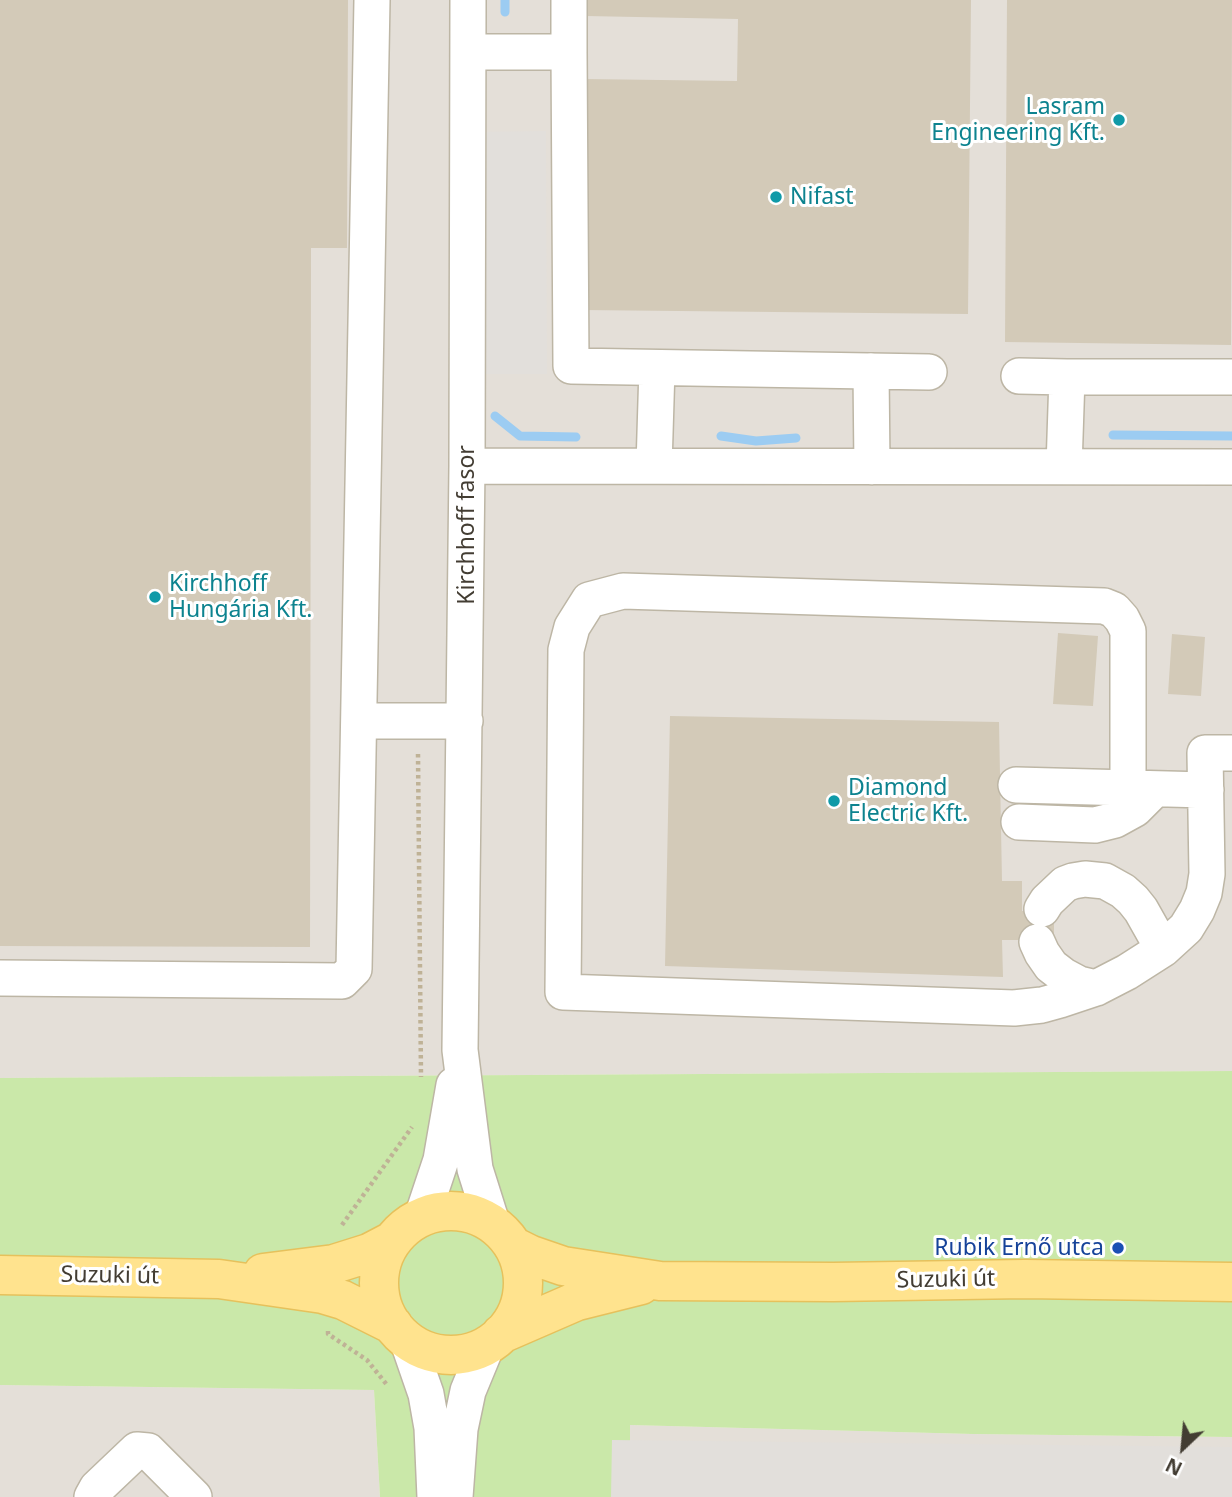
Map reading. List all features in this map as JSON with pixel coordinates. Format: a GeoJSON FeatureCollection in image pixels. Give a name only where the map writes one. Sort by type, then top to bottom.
{"type":"FeatureCollection","features":[{"type":"Feature","properties":{"kind":"main road"},"geometry":{"type":"LineString","coordinates":[[400,1332],[382,1304],[379,1282],[383,1259],[392,1241],[407,1225],[422,1216],[443,1211],[460,1211],[479,1216],[531,1255],[563,1266],[660,1281]]}},
{"type":"Feature","properties":{"kind":"main road"},"geometry":{"type":"LineString","coordinates":[[494,1340],[517,1313],[523,1290],[522,1267],[503,1235]]}},
{"type":"Feature","properties":{"kind":"main road","name":"Suzuki út"},"geometry":{"type":"LineString","coordinates":[[0,1275],[328,1280],[352,1259],[392,1241]]}},
{"type":"Feature","properties":{"kind":"main road","name":"Suzuki út"},"geometry":{"type":"LineString","coordinates":[[660,1281],[1025,1279],[1232,1282]]}},
{"type":"Feature","properties":{"kind":"main road"},"geometry":{"type":"LineString","coordinates":[[328,1280],[343,1300],[428,1351],[451,1355],[471,1352],[577,1301],[660,1281]]}},
{"type":"Feature","properties":{"kind":"street"},"geometry":{"type":"LineString","coordinates":[[0,978],[342,981],[354,970],[373,0]]}},
{"type":"Feature","properties":{"kind":"street","name":"Kirchhoff fasor"},"geometry":{"type":"LineString","coordinates":[[468,0],[467,466],[460,1051],[475,1169],[503,1235]]}},
{"type":"Feature","properties":{"kind":"street"},"geometry":{"type":"LineString","coordinates":[[569,0],[571,366],[929,373]]}},
{"type":"Feature","properties":{"kind":"street"},"geometry":{"type":"LineString","coordinates":[[469,52],[569,52]]}},
{"type":"Feature","properties":{"kind":"street"},"geometry":{"type":"LineString","coordinates":[[654,466],[657,368]]}},
{"type":"Feature","properties":{"kind":"street"},"geometry":{"type":"LineString","coordinates":[[871,372],[872,467]]}},
{"type":"Feature","properties":{"kind":"street"},"geometry":{"type":"LineString","coordinates":[[1019,376],[1232,377]]}},
{"type":"Feature","properties":{"kind":"street"},"geometry":{"type":"LineString","coordinates":[[1064,467],[1067,377]]}},
{"type":"Feature","properties":{"kind":"street"},"geometry":{"type":"LineString","coordinates":[[467,466],[1232,467]]}},
{"type":"Feature","properties":{"kind":"street"},"geometry":{"type":"LineString","coordinates":[[1019,822],[1095,825],[1115,820],[1135,809],[1142,789],[1128,631],[1114,610],[1104,606],[624,591],[589,600],[572,627],[566,650],[563,992],[1014,1008],[1042,1005],[1096,988],[1163,949],[1186,928],[1197,910],[1204,893],[1207,874],[1205,753],[1232,752]]}},
{"type":"Feature","properties":{"kind":"street"},"geometry":{"type":"LineString","coordinates":[[359,721],[465,721]]}},
{"type":"Feature","properties":{"kind":"street"},"geometry":{"type":"LineString","coordinates":[[1016,785],[1206,790]]}},
{"type":"Feature","properties":{"kind":"street"},"geometry":{"type":"LineString","coordinates":[[1096,988],[1079,984],[1064,976],[1051,966],[1042,953],[1040,926],[1047,901],[1065,884],[1095,879],[1105,881],[1123,891],[1141,910],[1163,949]]}},
{"type":"Feature","properties":{"kind":"street","name":"Kirchhoff fasor"},"geometry":{"type":"LineString","coordinates":[[422,1216],[440,1160],[460,1051]]}},
{"type":"Feature","properties":{"kind":"street"},"geometry":{"type":"LineString","coordinates":[[400,1332],[426,1394],[432,1428],[435,1497]]}},
{"type":"Feature","properties":{"kind":"street"},"geometry":{"type":"LineString","coordinates":[[455,1497],[460,1429],[468,1391],[494,1340]]}},
{"type":"Feature","properties":{"kind":"street"},"geometry":{"type":"LineString","coordinates":[[92,1497],[97,1488],[137,1450],[148,1451],[194,1497]]}},
{"type":"Feature","properties":{"kind":"path"},"geometry":{"type":"LineString","coordinates":[[417,722],[421,1086]]}},
{"type":"Feature","properties":{"kind":"path"},"geometry":{"type":"LineString","coordinates":[[392,1391],[367,1360],[328,1334],[328,1245],[414,1124]]}},
{"type":"Feature","properties":{"kind":"shaded area"},"geometry":{"type":"Polygon","coordinates":[[[0,0],[1232,0],[1232,1071],[0,1078],[0,0]]]}},
{"type":"Feature","properties":{"kind":"shaded area"},"geometry":{"type":"Polygon","coordinates":[[[546,131],[547,374],[468,374],[468,132],[546,131]]]}},
{"type":"Feature","properties":{"kind":"shaded area"},"geometry":{"type":"Polygon","coordinates":[[[0,1385],[374,1390],[380,1497],[0,1497],[0,1385]]]}},
{"type":"Feature","properties":{"kind":"shaded area"},"geometry":{"type":"Polygon","coordinates":[[[630,1425],[973,1434],[1232,1437],[1232,1497],[630,1497],[630,1425]]]}},
{"type":"Feature","properties":{"kind":"shaded area"},"geometry":{"type":"Polygon","coordinates":[[[612,1440],[1232,1447],[1232,1497],[611,1497],[612,1440]]]}},
{"type":"Feature","properties":{"kind":"green space"},"geometry":{"type":"Polygon","coordinates":[[[1232,1071],[1232,1437],[973,1434],[630,1425],[630,1497],[380,1497],[374,1390],[0,1385],[0,1078],[1232,1071]]]}},
{"type":"Feature","properties":{"kind":"building","name":"Kirchhoff Hungária Kft."},"geometry":{"type":"Polygon","coordinates":[[[0,0],[348,0],[347,248],[311,248],[310,947],[0,946],[0,0]]]}},
{"type":"Feature","properties":{"kind":"building","name":"Nifast"},"geometry":{"type":"Polygon","coordinates":[[[586,0],[971,0],[968,314],[582,310],[584,79],[737,81],[738,19],[586,16],[586,0]]]}},
{"type":"Feature","properties":{"kind":"building","name":"Lasram Engineering Kft."},"geometry":{"type":"Polygon","coordinates":[[[1007,0],[1232,0],[1231,345],[1005,342],[1007,0]]]}},
{"type":"Feature","properties":{"kind":"building"},"geometry":{"type":"Polygon","coordinates":[[[1058,633],[1098,636],[1093,706],[1053,704],[1058,633]]]}},
{"type":"Feature","properties":{"kind":"building"},"geometry":{"type":"Polygon","coordinates":[[[1172,634],[1205,637],[1201,696],[1168,694],[1172,634]]]}},
{"type":"Feature","properties":{"kind":"building","name":"Diamond Electric Kft."},"geometry":{"type":"Polygon","coordinates":[[[670,716],[999,722],[1002,881],[1022,881],[1022,911],[1054,911],[1054,940],[1002,940],[1003,977],[665,966],[670,716]]]}},
{"type":"Feature","properties":{"kind":"waterway"},"geometry":{"type":"LineString","coordinates":[[505,0],[505,12]]}},
{"type":"Feature","properties":{"kind":"waterway"},"geometry":{"type":"LineString","coordinates":[[495,416],[520,436],[576,437]]}},
{"type":"Feature","properties":{"kind":"waterway"},"geometry":{"type":"LineString","coordinates":[[1113,435],[1232,436]]}},
{"type":"Feature","properties":{"kind":"waterway"},"geometry":{"type":"LineString","coordinates":[[721,436],[756,441],[796,438]]}},
{"type":"Feature","properties":{"kind":"place","name":"Lasram Engineering Kft."},"geometry":{"type":"Point","coordinates":[1119,120]}},
{"type":"Feature","properties":{"kind":"place","name":"Nifast"},"geometry":{"type":"Point","coordinates":[776,197]}},
{"type":"Feature","properties":{"kind":"place","name":"Kirchhoff Hungária Kft."},"geometry":{"type":"Point","coordinates":[155,597]}},
{"type":"Feature","properties":{"kind":"place","name":"Diamond Electric Kft."},"geometry":{"type":"Point","coordinates":[834,801]}},
{"type":"Feature","properties":{"kind":"place","name":"Rubik Ernő utca"},"geometry":{"type":"Point","coordinates":[1118,1248]}}]}
